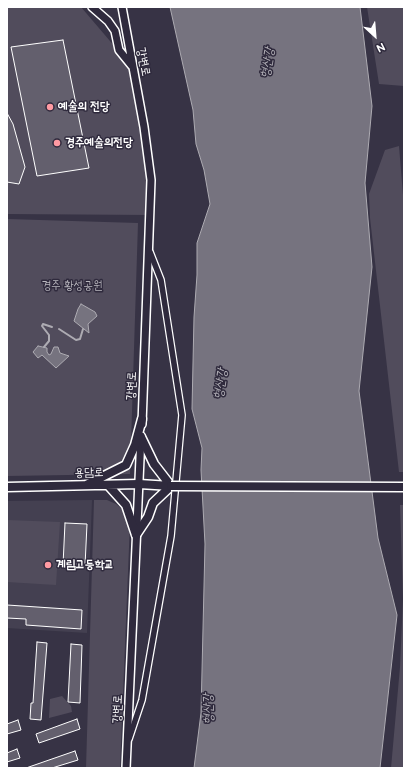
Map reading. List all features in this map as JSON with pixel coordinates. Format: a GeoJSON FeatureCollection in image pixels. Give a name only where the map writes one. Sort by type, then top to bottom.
{"type":"FeatureCollection","features":[{"type":"Feature","properties":{"kind":"main road"},"geometry":{"type":"LineString","coordinates":[[85,486],[126,466],[135,445],[142,418]]}},
{"type":"Feature","properties":{"kind":"main road"},"geometry":{"type":"LineString","coordinates":[[136,535],[148,517],[153,503],[171,486],[154,464],[141,437]]}},
{"type":"Feature","properties":{"kind":"main road","name":"용담로"},"geometry":{"type":"LineString","coordinates":[[7,487],[139,484],[171,486],[404,487]]}},
{"type":"Feature","properties":{"kind":"main road"},"geometry":{"type":"LineString","coordinates":[[108,485],[126,505],[136,535]]}},
{"type":"Feature","properties":{"kind":"street"},"geometry":{"type":"LineString","coordinates":[[92,7],[108,21],[115,31],[119,50],[133,68]]}},
{"type":"Feature","properties":{"kind":"street","name":"강변로"},"geometry":{"type":"LineString","coordinates":[[122,7],[152,180],[126,768]]}},
{"type":"Feature","properties":{"kind":"street"},"geometry":{"type":"LineString","coordinates":[[127,745],[142,700],[171,536],[182,415],[161,280],[150,252]]}},
{"type":"Feature","properties":{"kind":"shaded area","name":"계림고등학교"},"geometry":{"type":"Polygon","coordinates":[[[92,500],[87,633],[7,628],[7,501],[92,500]]]}},
{"type":"Feature","properties":{"kind":"green space"},"geometry":{"type":"Polygon","coordinates":[[[7,7],[81,7],[133,68],[151,215],[7,214],[7,7]]]}},
{"type":"Feature","properties":{"kind":"green space"},"geometry":{"type":"Polygon","coordinates":[[[367,7],[404,7],[404,86],[379,84],[367,7]]]}},
{"type":"Feature","properties":{"kind":"green space"},"geometry":{"type":"Polygon","coordinates":[[[399,146],[404,207],[404,472],[399,472],[370,218],[369,194],[385,150],[399,146]]]}},
{"type":"Feature","properties":{"kind":"green space","name":"경주 황성공원"},"geometry":{"type":"Polygon","coordinates":[[[7,219],[138,223],[130,474],[7,476],[7,219]]]}},
{"type":"Feature","properties":{"kind":"green space"},"geometry":{"type":"Polygon","coordinates":[[[94,500],[107,500],[116,504],[123,510],[130,523],[120,768],[86,768],[94,500]]]}},
{"type":"Feature","properties":{"kind":"green space"},"geometry":{"type":"Polygon","coordinates":[[[400,505],[404,505],[404,768],[391,768],[400,667],[403,599],[400,505]]]}},
{"type":"Feature","properties":{"kind":"green space"},"geometry":{"type":"Polygon","coordinates":[[[7,520],[60,522],[56,585],[7,582],[7,520]]]}},
{"type":"Feature","properties":{"kind":"green space"},"geometry":{"type":"Polygon","coordinates":[[[62,696],[71,706],[72,712],[49,718],[50,699],[62,696]]]}},
{"type":"Feature","properties":{"kind":"water","name":"형산강"},"geometry":{"type":"Polygon","coordinates":[[[170,7],[360,7],[372,106],[365,183],[372,267],[359,391],[378,538],[397,615],[380,768],[194,768],[201,713],[205,544],[201,470],[202,448],[192,409],[194,317],[197,275],[197,243],[210,204],[204,170],[196,144],[193,110],[170,7]]]}},
{"type":"Feature","properties":{"kind":"water"},"geometry":{"type":"Polygon","coordinates":[[[81,304],[95,312],[97,316],[88,324],[89,333],[74,321],[81,304]]]}},
{"type":"Feature","properties":{"kind":"water"},"geometry":{"type":"Polygon","coordinates":[[[38,346],[47,348],[49,355],[54,347],[58,347],[60,353],[69,356],[56,368],[42,355],[38,358],[33,352],[38,346]]]}},
{"type":"Feature","properties":{"kind":"building","name":"예술의 전당"},"geometry":{"type":"Polygon","coordinates":[[[63,40],[89,168],[37,176],[11,47],[63,40]]]}},
{"type":"Feature","properties":{"kind":"building"},"geometry":{"type":"Polygon","coordinates":[[[7,113],[13,124],[25,167],[19,184],[7,182],[7,113]]]}},
{"type":"Feature","properties":{"kind":"building"},"geometry":{"type":"Polygon","coordinates":[[[65,523],[87,524],[85,566],[63,565],[65,523]]]}},
{"type":"Feature","properties":{"kind":"building"},"geometry":{"type":"Polygon","coordinates":[[[7,605],[82,610],[81,629],[26,625],[26,619],[7,618],[7,605]]]}},
{"type":"Feature","properties":{"kind":"building"},"geometry":{"type":"Polygon","coordinates":[[[37,642],[47,643],[41,720],[30,719],[31,703],[33,703],[37,642]]]}},
{"type":"Feature","properties":{"kind":"building"},"geometry":{"type":"Polygon","coordinates":[[[71,644],[82,645],[80,703],[68,702],[71,644]]]}},
{"type":"Feature","properties":{"kind":"building"},"geometry":{"type":"Polygon","coordinates":[[[77,719],[80,729],[39,743],[36,734],[77,719]]]}},
{"type":"Feature","properties":{"kind":"building"},"geometry":{"type":"Polygon","coordinates":[[[18,720],[21,730],[7,734],[7,724],[18,720]]]}},
{"type":"Feature","properties":{"kind":"building"},"geometry":{"type":"Polygon","coordinates":[[[17,749],[20,758],[7,762],[7,753],[17,749]]]}},
{"type":"Feature","properties":{"kind":"building"},"geometry":{"type":"Polygon","coordinates":[[[75,751],[78,760],[52,768],[26,768],[75,751]]]}},
{"type":"Feature","properties":{"kind":"waterway"},"geometry":{"type":"LineString","coordinates":[[44,347],[49,341],[49,335],[42,326],[43,324],[52,327]]}},
{"type":"Feature","properties":{"kind":"waterway"},"geometry":{"type":"LineString","coordinates":[[59,329],[76,340],[80,339],[83,329]]}},
{"type":"Feature","properties":{"kind":"place","name":"예술의 전당"},"geometry":{"type":"Point","coordinates":[50,107]}},
{"type":"Feature","properties":{"kind":"place","name":"경주예술의전당"},"geometry":{"type":"Point","coordinates":[57,143]}},
{"type":"Feature","properties":{"kind":"place","name":"계림고등학교"},"geometry":{"type":"Point","coordinates":[48,565]}}]}
